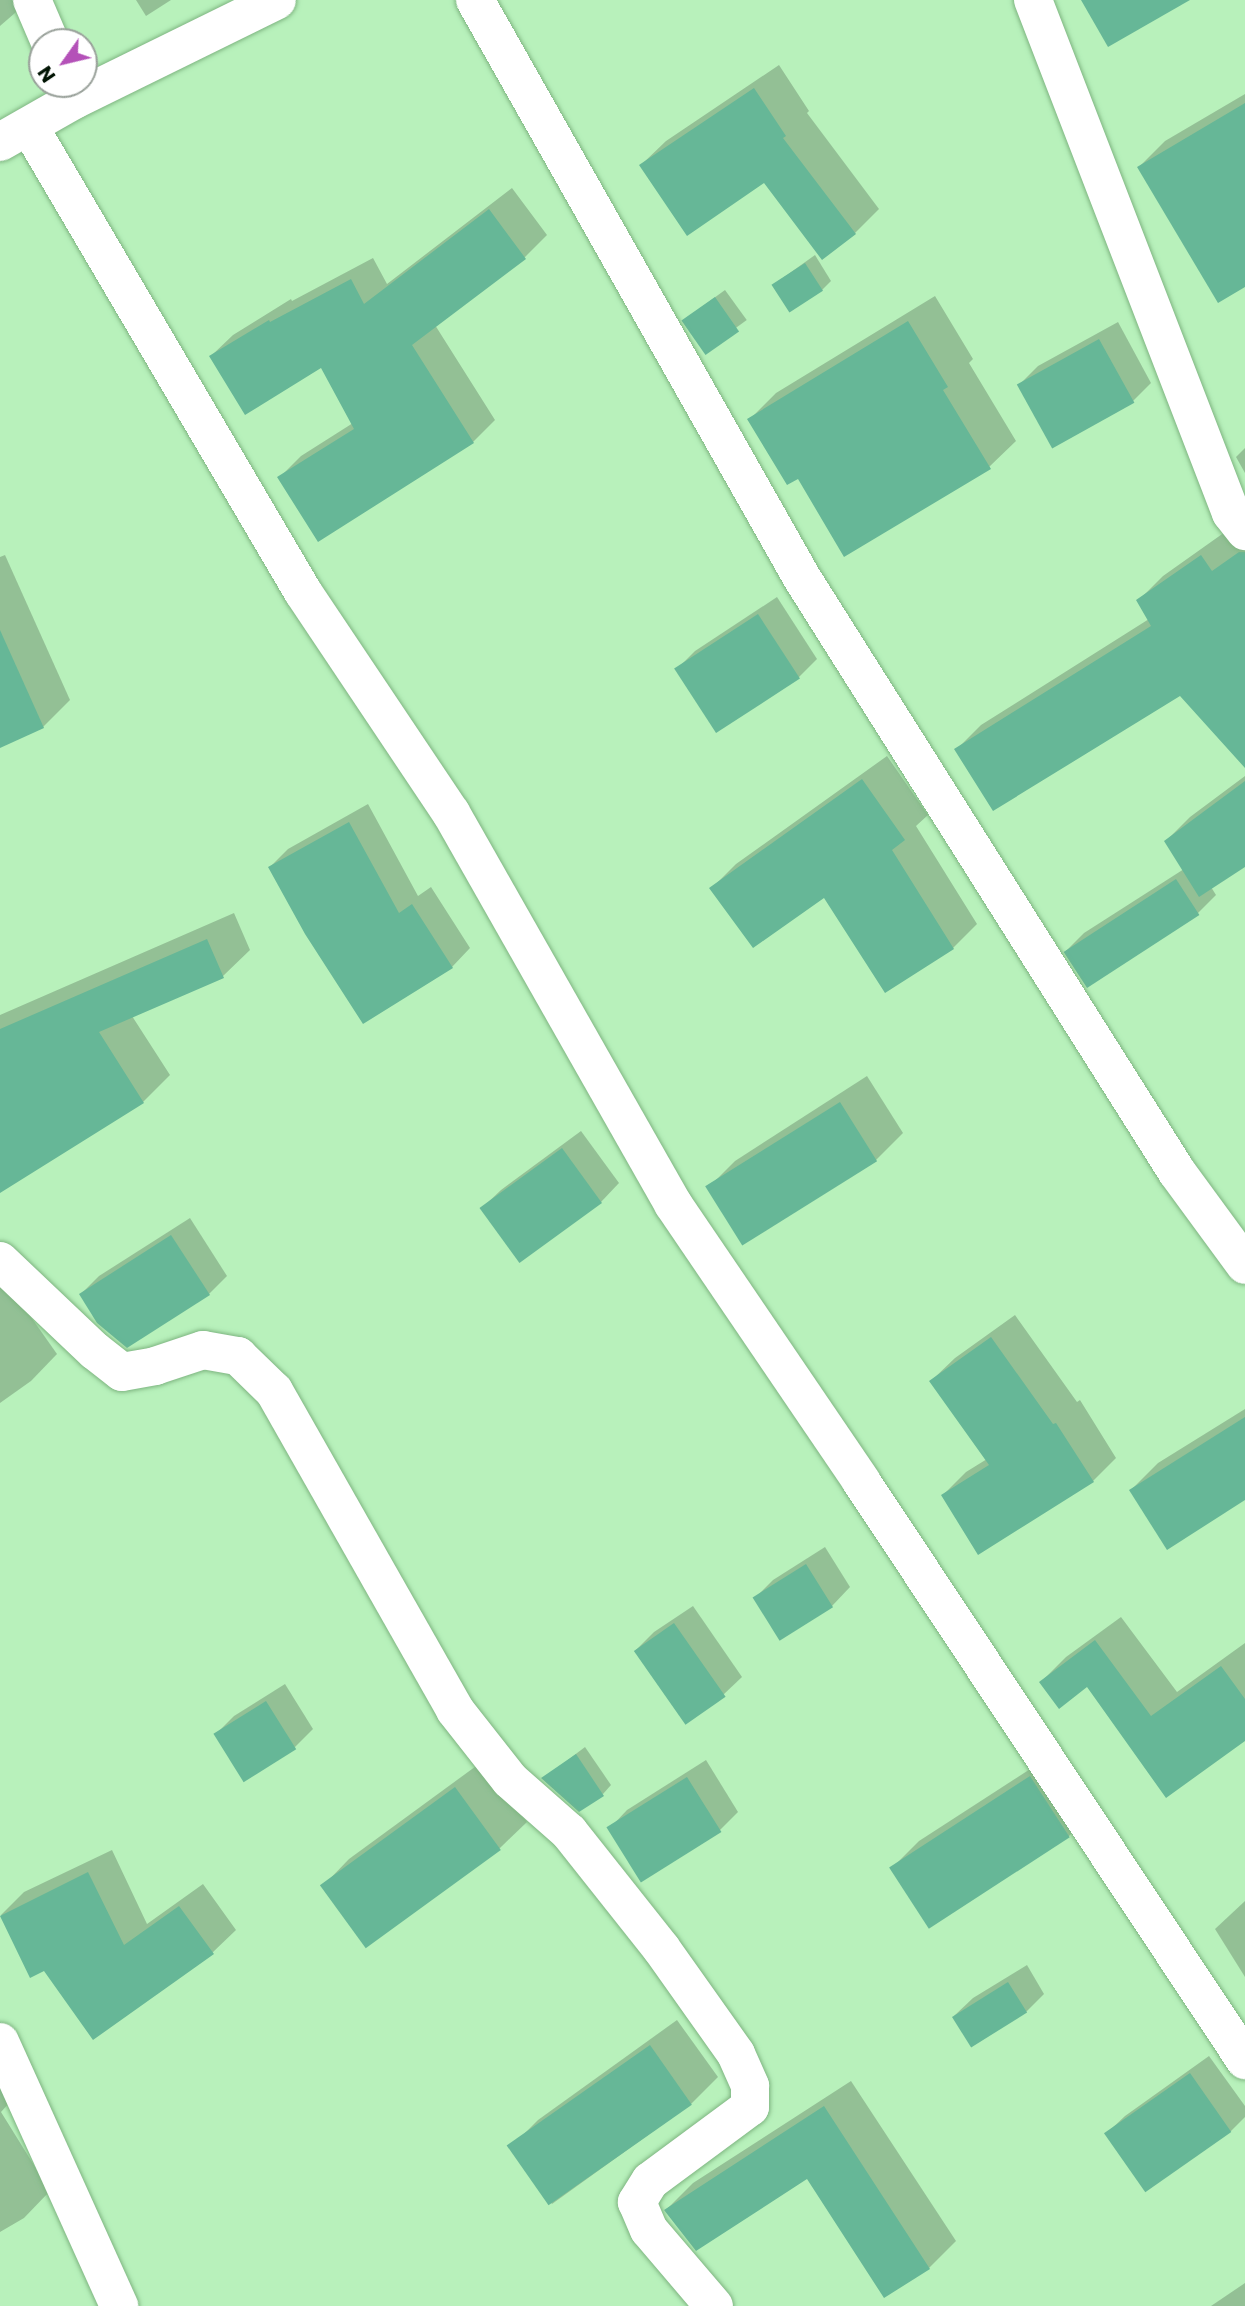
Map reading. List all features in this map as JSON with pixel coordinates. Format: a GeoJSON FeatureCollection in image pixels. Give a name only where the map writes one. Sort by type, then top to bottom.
{"type":"FeatureCollection","features":[{"type":"Feature","properties":{"kind":"street"},"geometry":{"type":"LineString","coordinates":[[32,0],[44,28]]}},
{"type":"Feature","properties":{"kind":"street"},"geometry":{"type":"LineString","coordinates":[[98,80],[277,0]]}},
{"type":"Feature","properties":{"kind":"street"},"geometry":{"type":"LineString","coordinates":[[475,0],[802,578],[1177,1171],[1245,1265]]}},
{"type":"Feature","properties":{"kind":"street"},"geometry":{"type":"LineString","coordinates":[[1033,0],[1231,513],[1245,531]]}},
{"type":"Feature","properties":{"kind":"street"},"geometry":{"type":"LineString","coordinates":[[63,98],[15,135],[303,592],[451,813],[673,1204],[877,1503],[1245,2060]]}},
{"type":"Feature","properties":{"kind":"street"},"geometry":{"type":"LineString","coordinates":[[0,1261],[95,1351],[122,1372],[155,1366],[203,1350],[238,1356],[274,1391],[455,1710],[510,1780],[569,1832],[661,1948],[736,2054],[750,2086],[750,2107],[650,2181],[637,2202],[649,2230],[714,2306]]}},
{"type":"Feature","properties":{"kind":"street"},"geometry":{"type":"LineString","coordinates":[[0,2042],[119,2306]]}},
{"type":"Feature","properties":{"kind":"building"},"geometry":{"type":"Polygon","coordinates":[[[1081,0],[1190,0],[1108,47],[1081,0]]]}},
{"type":"Feature","properties":{"kind":"building"},"geometry":{"type":"Polygon","coordinates":[[[754,88],[786,136],[783,138],[856,234],[822,260],[764,183],[687,236],[639,165],[754,88]]]}},
{"type":"Feature","properties":{"kind":"building"},"geometry":{"type":"Polygon","coordinates":[[[1245,103],[1245,287],[1218,303],[1137,167],[1245,103]]]}},
{"type":"Feature","properties":{"kind":"building"},"geometry":{"type":"Polygon","coordinates":[[[489,209],[526,259],[412,345],[474,443],[318,542],[277,477],[354,429],[321,368],[245,415],[209,356],[269,320],[270,322],[351,279],[364,304],[489,209]]]}},
{"type":"Feature","properties":{"kind":"building"},"geometry":{"type":"Polygon","coordinates":[[[805,263],[823,291],[789,312],[771,285],[805,263]]]}},
{"type":"Feature","properties":{"kind":"building"},"geometry":{"type":"Polygon","coordinates":[[[715,297],[739,331],[706,355],[681,321],[715,297]]]}},
{"type":"Feature","properties":{"kind":"building"},"geometry":{"type":"Polygon","coordinates":[[[908,321],[948,387],[943,390],[991,469],[844,557],[798,479],[787,485],[747,419],[908,321]]]}},
{"type":"Feature","properties":{"kind":"building"},"geometry":{"type":"Polygon","coordinates":[[[1099,339],[1134,403],[1052,448],[1017,385],[1099,339]]]}},
{"type":"Feature","properties":{"kind":"building"},"geometry":{"type":"Polygon","coordinates":[[[1239,552],[1245,552],[1245,768],[1180,696],[993,811],[954,749],[1151,626],[1136,600],[1201,555],[1212,571],[1239,552]]]}},
{"type":"Feature","properties":{"kind":"building"},"geometry":{"type":"Polygon","coordinates":[[[758,614],[800,679],[716,733],[674,668],[758,614]]]}},
{"type":"Feature","properties":{"kind":"building"},"geometry":{"type":"Polygon","coordinates":[[[0,630],[44,728],[0,748],[0,630]]]}},
{"type":"Feature","properties":{"kind":"building"},"geometry":{"type":"Polygon","coordinates":[[[862,779],[905,840],[892,850],[954,949],[885,993],[824,898],[753,948],[709,888],[862,779]]]}},
{"type":"Feature","properties":{"kind":"building"},"geometry":{"type":"Polygon","coordinates":[[[1245,781],[1245,867],[1199,897],[1164,841],[1245,781]]]}},
{"type":"Feature","properties":{"kind":"building"},"geometry":{"type":"Polygon","coordinates":[[[349,822],[399,913],[412,904],[453,968],[363,1024],[305,934],[268,867],[349,822]]]}},
{"type":"Feature","properties":{"kind":"building"},"geometry":{"type":"Polygon","coordinates":[[[1176,879],[1199,915],[1087,988],[1064,952],[1176,879]]]}},
{"type":"Feature","properties":{"kind":"building"},"geometry":{"type":"Polygon","coordinates":[[[207,939],[224,978],[99,1032],[144,1103],[0,1193],[0,1029],[207,939]]]}},
{"type":"Feature","properties":{"kind":"building"},"geometry":{"type":"Polygon","coordinates":[[[840,1102],[877,1161],[742,1246],[705,1186],[840,1102]]]}},
{"type":"Feature","properties":{"kind":"building"},"geometry":{"type":"Polygon","coordinates":[[[562,1148],[602,1203],[519,1263],[479,1208],[562,1148]]]}},
{"type":"Feature","properties":{"kind":"building"},"geometry":{"type":"Polygon","coordinates":[[[171,1235],[210,1295],[127,1348],[97,1323],[79,1294],[171,1235]]]}},
{"type":"Feature","properties":{"kind":"building"},"geometry":{"type":"Polygon","coordinates":[[[991,1337],[1053,1424],[1056,1423],[1094,1482],[978,1555],[941,1495],[989,1465],[929,1381],[991,1337]]]}},
{"type":"Feature","properties":{"kind":"building"},"geometry":{"type":"Polygon","coordinates":[[[1245,1417],[1245,1500],[1167,1550],[1129,1490],[1245,1417]]]}},
{"type":"Feature","properties":{"kind":"building"},"geometry":{"type":"Polygon","coordinates":[[[806,1564],[833,1607],[780,1641],[753,1597],[806,1564]]]}},
{"type":"Feature","properties":{"kind":"building"},"geometry":{"type":"Polygon","coordinates":[[[674,1623],[726,1697],[685,1725],[634,1651],[674,1623]]]}},
{"type":"Feature","properties":{"kind":"building"},"geometry":{"type":"Polygon","coordinates":[[[1095,1640],[1151,1716],[1221,1666],[1245,1699],[1245,1741],[1166,1798],[1087,1687],[1059,1709],[1039,1682],[1095,1640]]]}},
{"type":"Feature","properties":{"kind":"building"},"geometry":{"type":"Polygon","coordinates":[[[266,1701],[296,1749],[244,1782],[213,1734],[266,1701]]]}},
{"type":"Feature","properties":{"kind":"building"},"geometry":{"type":"Polygon","coordinates":[[[576,1754],[604,1796],[579,1812],[541,1778],[576,1754]]]}},
{"type":"Feature","properties":{"kind":"building"},"geometry":{"type":"Polygon","coordinates":[[[1030,1776],[1070,1837],[929,1929],[889,1867],[1030,1776]]]}},
{"type":"Feature","properties":{"kind":"building"},"geometry":{"type":"Polygon","coordinates":[[[687,1777],[721,1832],[641,1882],[606,1827],[687,1777]]]}},
{"type":"Feature","properties":{"kind":"building"},"geometry":{"type":"Polygon","coordinates":[[[455,1787],[501,1850],[366,1948],[320,1885],[455,1787]]]}},
{"type":"Feature","properties":{"kind":"building"},"geometry":{"type":"Polygon","coordinates":[[[88,1872],[124,1945],[179,1906],[214,1954],[93,2040],[44,1971],[30,1978],[0,1916],[88,1872]]]}},
{"type":"Feature","properties":{"kind":"building"},"geometry":{"type":"Polygon","coordinates":[[[1008,1982],[1027,2013],[971,2048],[952,2017],[1008,1982]]]}},
{"type":"Feature","properties":{"kind":"building"},"geometry":{"type":"Polygon","coordinates":[[[650,2045],[692,2105],[549,2205],[507,2145],[650,2045]]]}},
{"type":"Feature","properties":{"kind":"building"},"geometry":{"type":"Polygon","coordinates":[[[1190,2073],[1231,2132],[1145,2192],[1104,2133],[1190,2073]]]}},
{"type":"Feature","properties":{"kind":"building"},"geometry":{"type":"Polygon","coordinates":[[[824,2106],[930,2269],[884,2298],[807,2179],[696,2251],[664,2210],[824,2106]]]}}]}
